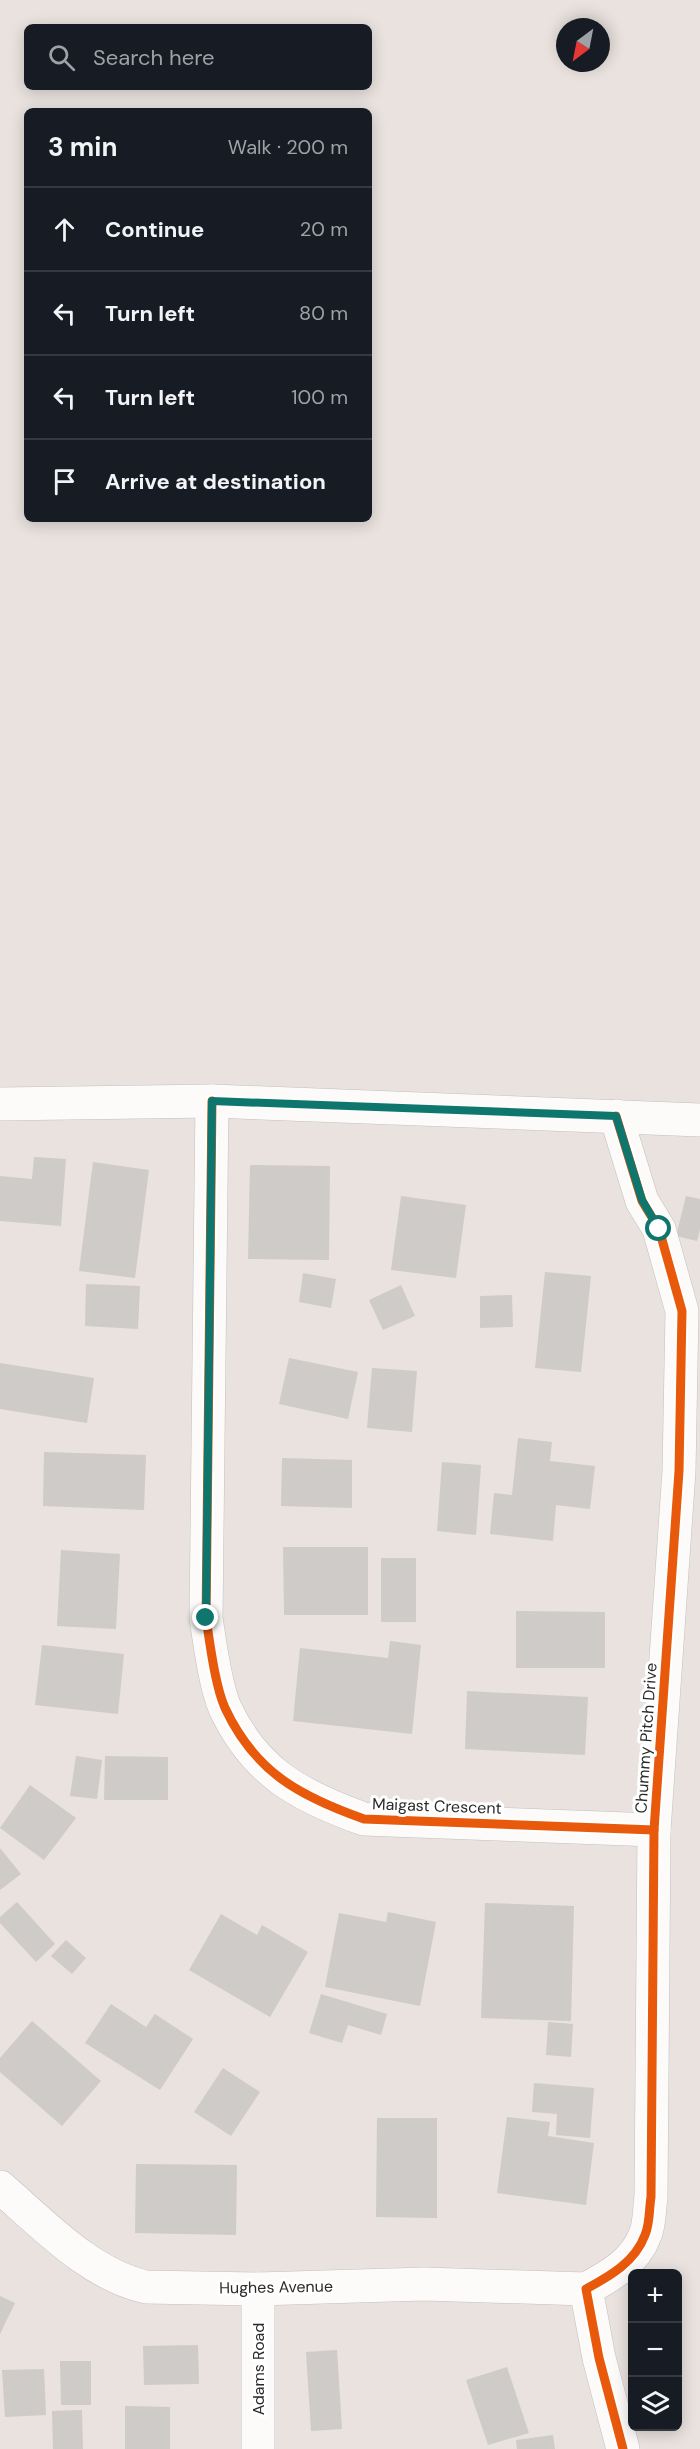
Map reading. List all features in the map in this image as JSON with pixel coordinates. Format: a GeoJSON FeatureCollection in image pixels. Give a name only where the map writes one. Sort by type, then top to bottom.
{"type":"FeatureCollection","features":[{"type":"Feature","properties":{"kind":"street"},"geometry":{"type":"LineString","coordinates":[[0,1104],[212,1101],[700,1120]]}},
{"type":"Feature","properties":{"kind":"street","name":"Maigast Crescent"},"geometry":{"type":"LineString","coordinates":[[212,1101],[206,1618],[211,1651],[225,1707],[251,1751],[271,1773],[328,1806],[364,1819],[654,1830]]}},
{"type":"Feature","properties":{"kind":"street","name":"Chummy Pitch Drive"},"geometry":{"type":"LineString","coordinates":[[586,2289],[615,2273],[630,2259],[645,2235],[651,2197],[654,1830],[679,1472],[682,1311],[659,1229],[642,1200],[616,1116]]}},
{"type":"Feature","properties":{"kind":"street","name":"Hughes Avenue"},"geometry":{"type":"LineString","coordinates":[[0,2187],[64,2242],[110,2273],[129,2283],[146,2287],[258,2289],[424,2284],[586,2289]]}},
{"type":"Feature","properties":{"kind":"street","name":"Adams Road"},"geometry":{"type":"LineString","coordinates":[[258,2289],[258,2449]]}},
{"type":"Feature","properties":{"kind":"street"},"geometry":{"type":"LineString","coordinates":[[586,2289],[599,2358],[623,2449]]}},
{"type":"Feature","properties":{"kind":"building"},"geometry":{"type":"Polygon","coordinates":[[[34,1157],[66,1159],[61,1226],[0,1221],[0,1176],[32,1179],[34,1157]]]}},
{"type":"Feature","properties":{"kind":"building"},"geometry":{"type":"Polygon","coordinates":[[[93,1162],[149,1170],[135,1278],[79,1271],[93,1162]]]}},
{"type":"Feature","properties":{"kind":"building"},"geometry":{"type":"Polygon","coordinates":[[[250,1165],[330,1166],[329,1260],[248,1259],[250,1165]]]}},
{"type":"Feature","properties":{"kind":"building"},"geometry":{"type":"Polygon","coordinates":[[[401,1196],[466,1205],[456,1278],[391,1270],[401,1196]]]}},
{"type":"Feature","properties":{"kind":"building"},"geometry":{"type":"Polygon","coordinates":[[[686,1196],[700,1199],[700,1229],[697,1241],[676,1236],[686,1196]]]}},
{"type":"Feature","properties":{"kind":"building"},"geometry":{"type":"Polygon","coordinates":[[[545,1272],[591,1276],[581,1372],[535,1368],[545,1272]]]}},
{"type":"Feature","properties":{"kind":"building"},"geometry":{"type":"Polygon","coordinates":[[[303,1273],[336,1279],[331,1308],[299,1302],[303,1273]]]}},
{"type":"Feature","properties":{"kind":"building"},"geometry":{"type":"Polygon","coordinates":[[[86,1284],[140,1286],[138,1329],[85,1326],[86,1284]]]}},
{"type":"Feature","properties":{"kind":"building"},"geometry":{"type":"Polygon","coordinates":[[[401,1285],[415,1316],[383,1330],[369,1300],[401,1285]]]}},
{"type":"Feature","properties":{"kind":"building"},"geometry":{"type":"Polygon","coordinates":[[[512,1295],[513,1327],[480,1328],[480,1296],[512,1295]]]}},
{"type":"Feature","properties":{"kind":"building"},"geometry":{"type":"Polygon","coordinates":[[[289,1358],[358,1372],[348,1419],[279,1404],[289,1358]]]}},
{"type":"Feature","properties":{"kind":"building"},"geometry":{"type":"Polygon","coordinates":[[[0,1363],[94,1378],[87,1423],[0,1409],[0,1363]]]}},
{"type":"Feature","properties":{"kind":"building"},"geometry":{"type":"Polygon","coordinates":[[[372,1368],[417,1371],[412,1432],[367,1428],[372,1368]]]}},
{"type":"Feature","properties":{"kind":"building"},"geometry":{"type":"Polygon","coordinates":[[[518,1438],[552,1442],[550,1461],[595,1466],[590,1509],[556,1505],[553,1541],[490,1534],[494,1493],[512,1495],[518,1438]]]}},
{"type":"Feature","properties":{"kind":"building"},"geometry":{"type":"Polygon","coordinates":[[[44,1452],[146,1455],[144,1510],[43,1506],[44,1452]]]}},
{"type":"Feature","properties":{"kind":"building"},"geometry":{"type":"Polygon","coordinates":[[[282,1458],[352,1460],[352,1508],[281,1506],[282,1458]]]}},
{"type":"Feature","properties":{"kind":"building"},"geometry":{"type":"Polygon","coordinates":[[[442,1462],[481,1465],[476,1535],[437,1531],[442,1462]]]}},
{"type":"Feature","properties":{"kind":"building"},"geometry":{"type":"Polygon","coordinates":[[[283,1547],[368,1547],[368,1615],[284,1615],[283,1547]]]}},
{"type":"Feature","properties":{"kind":"building"},"geometry":{"type":"Polygon","coordinates":[[[61,1550],[120,1554],[116,1629],[57,1626],[61,1550]]]}},
{"type":"Feature","properties":{"kind":"building"},"geometry":{"type":"Polygon","coordinates":[[[381,1558],[416,1558],[416,1622],[381,1622],[381,1558]]]}},
{"type":"Feature","properties":{"kind":"building"},"geometry":{"type":"Polygon","coordinates":[[[516,1611],[605,1612],[605,1668],[516,1668],[516,1611]]]}},
{"type":"Feature","properties":{"kind":"building"},"geometry":{"type":"Polygon","coordinates":[[[390,1641],[421,1645],[412,1734],[293,1721],[300,1648],[388,1658],[390,1641]]]}},
{"type":"Feature","properties":{"kind":"building"},"geometry":{"type":"Polygon","coordinates":[[[42,1645],[124,1654],[118,1714],[35,1705],[42,1645]]]}},
{"type":"Feature","properties":{"kind":"building"},"geometry":{"type":"Polygon","coordinates":[[[467,1691],[588,1697],[585,1755],[465,1749],[467,1691]]]}},
{"type":"Feature","properties":{"kind":"building"},"geometry":{"type":"Polygon","coordinates":[[[76,1756],[102,1760],[97,1799],[70,1796],[76,1756]]]}},
{"type":"Feature","properties":{"kind":"building"},"geometry":{"type":"Polygon","coordinates":[[[105,1756],[168,1757],[168,1800],[104,1800],[105,1756]]]}},
{"type":"Feature","properties":{"kind":"building"},"geometry":{"type":"Polygon","coordinates":[[[30,1785],[76,1818],[44,1860],[0,1828],[30,1785]]]}},
{"type":"Feature","properties":{"kind":"building"},"geometry":{"type":"Polygon","coordinates":[[[0,1848],[21,1874],[0,1890],[0,1848]]]}},
{"type":"Feature","properties":{"kind":"building"},"geometry":{"type":"Polygon","coordinates":[[[17,1902],[55,1944],[36,1962],[0,1923],[0,1917],[17,1902]]]}},
{"type":"Feature","properties":{"kind":"building"},"geometry":{"type":"Polygon","coordinates":[[[485,1903],[574,1906],[571,2021],[481,2018],[485,1903]]]}},
{"type":"Feature","properties":{"kind":"building"},"geometry":{"type":"Polygon","coordinates":[[[388,1912],[436,1922],[420,2006],[325,1987],[339,1913],[386,1922],[388,1912]]]}},
{"type":"Feature","properties":{"kind":"building"},"geometry":{"type":"Polygon","coordinates":[[[221,1914],[257,1935],[262,1925],[308,1952],[270,2017],[189,1970],[221,1914]]]}},
{"type":"Feature","properties":{"kind":"building"},"geometry":{"type":"Polygon","coordinates":[[[66,1940],[86,1958],[72,1974],[51,1956],[66,1940]]]}},
{"type":"Feature","properties":{"kind":"building"},"geometry":{"type":"Polygon","coordinates":[[[321,1994],[387,2014],[381,2035],[348,2025],[342,2043],[309,2033],[321,1994]]]}},
{"type":"Feature","properties":{"kind":"building"},"geometry":{"type":"Polygon","coordinates":[[[111,2004],[146,2027],[155,2014],[193,2039],[160,2090],[85,2043],[111,2004]]]}},
{"type":"Feature","properties":{"kind":"building"},"geometry":{"type":"Polygon","coordinates":[[[32,2021],[101,2081],[62,2126],[0,2072],[0,2058],[32,2021]]]}},
{"type":"Feature","properties":{"kind":"building"},"geometry":{"type":"Polygon","coordinates":[[[548,2022],[573,2024],[571,2057],[546,2055],[548,2022]]]}},
{"type":"Feature","properties":{"kind":"building"},"geometry":{"type":"Polygon","coordinates":[[[223,2068],[260,2092],[231,2136],[194,2112],[223,2068]]]}},
{"type":"Feature","properties":{"kind":"building"},"geometry":{"type":"Polygon","coordinates":[[[534,2083],[594,2088],[590,2138],[556,2135],[557,2114],[532,2112],[534,2083]]]}},
{"type":"Feature","properties":{"kind":"building"},"geometry":{"type":"Polygon","coordinates":[[[507,2117],[550,2122],[548,2136],[594,2143],[586,2205],[497,2193],[507,2117]]]}},
{"type":"Feature","properties":{"kind":"building"},"geometry":{"type":"Polygon","coordinates":[[[377,2118],[437,2118],[437,2218],[376,2217],[377,2118]]]}},
{"type":"Feature","properties":{"kind":"building"},"geometry":{"type":"Polygon","coordinates":[[[136,2164],[237,2165],[236,2235],[135,2233],[136,2164]]]}},
{"type":"Feature","properties":{"kind":"building"},"geometry":{"type":"Polygon","coordinates":[[[0,2296],[15,2303],[0,2334],[0,2296]]]}},
{"type":"Feature","properties":{"kind":"building"},"geometry":{"type":"Polygon","coordinates":[[[198,2345],[199,2384],[144,2385],[143,2346],[198,2345]]]}},
{"type":"Feature","properties":{"kind":"building"},"geometry":{"type":"Polygon","coordinates":[[[337,2350],[342,2429],[311,2431],[306,2352],[337,2350]]]}},
{"type":"Feature","properties":{"kind":"building"},"geometry":{"type":"Polygon","coordinates":[[[60,2361],[91,2361],[91,2405],[61,2405],[60,2361]]]}},
{"type":"Feature","properties":{"kind":"building"},"geometry":{"type":"Polygon","coordinates":[[[507,2367],[529,2433],[488,2445],[466,2380],[507,2367]]]}},
{"type":"Feature","properties":{"kind":"building"},"geometry":{"type":"Polygon","coordinates":[[[44,2369],[46,2415],[5,2417],[2,2370],[44,2369]]]}},
{"type":"Feature","properties":{"kind":"building"},"geometry":{"type":"Polygon","coordinates":[[[125,2406],[170,2407],[170,2449],[125,2449],[125,2406]]]}},
{"type":"Feature","properties":{"kind":"building"},"geometry":{"type":"Polygon","coordinates":[[[82,2410],[83,2449],[53,2449],[52,2411],[82,2410]]]}},
{"type":"Feature","properties":{"kind":"building"},"geometry":{"type":"Polygon","coordinates":[[[553,2435],[555,2449],[517,2449],[516,2440],[553,2435]]]}},
{"type":"Feature","properties":{"kind":"cycle path"},"geometry":{"type":"LineString","coordinates":[[212,1101],[206,1618],[218,1688],[225,1708],[237,1730],[250,1749],[281,1779],[319,1801],[364,1819],[654,1830]]}},
{"type":"Feature","properties":{"kind":"cycle path"},"geometry":{"type":"LineString","coordinates":[[616,1116],[642,1201],[659,1229],[682,1311],[679,1471],[654,1830],[651,2197],[648,2226],[641,2245],[621,2267],[586,2289],[599,2358],[623,2449]]}},
{"type":"Feature","properties":{"kind":"route"},"geometry":{"type":"LineString","coordinates":[[206,1618],[212,1101],[616,1116],[642,1200],[659,1229]]}}]}
